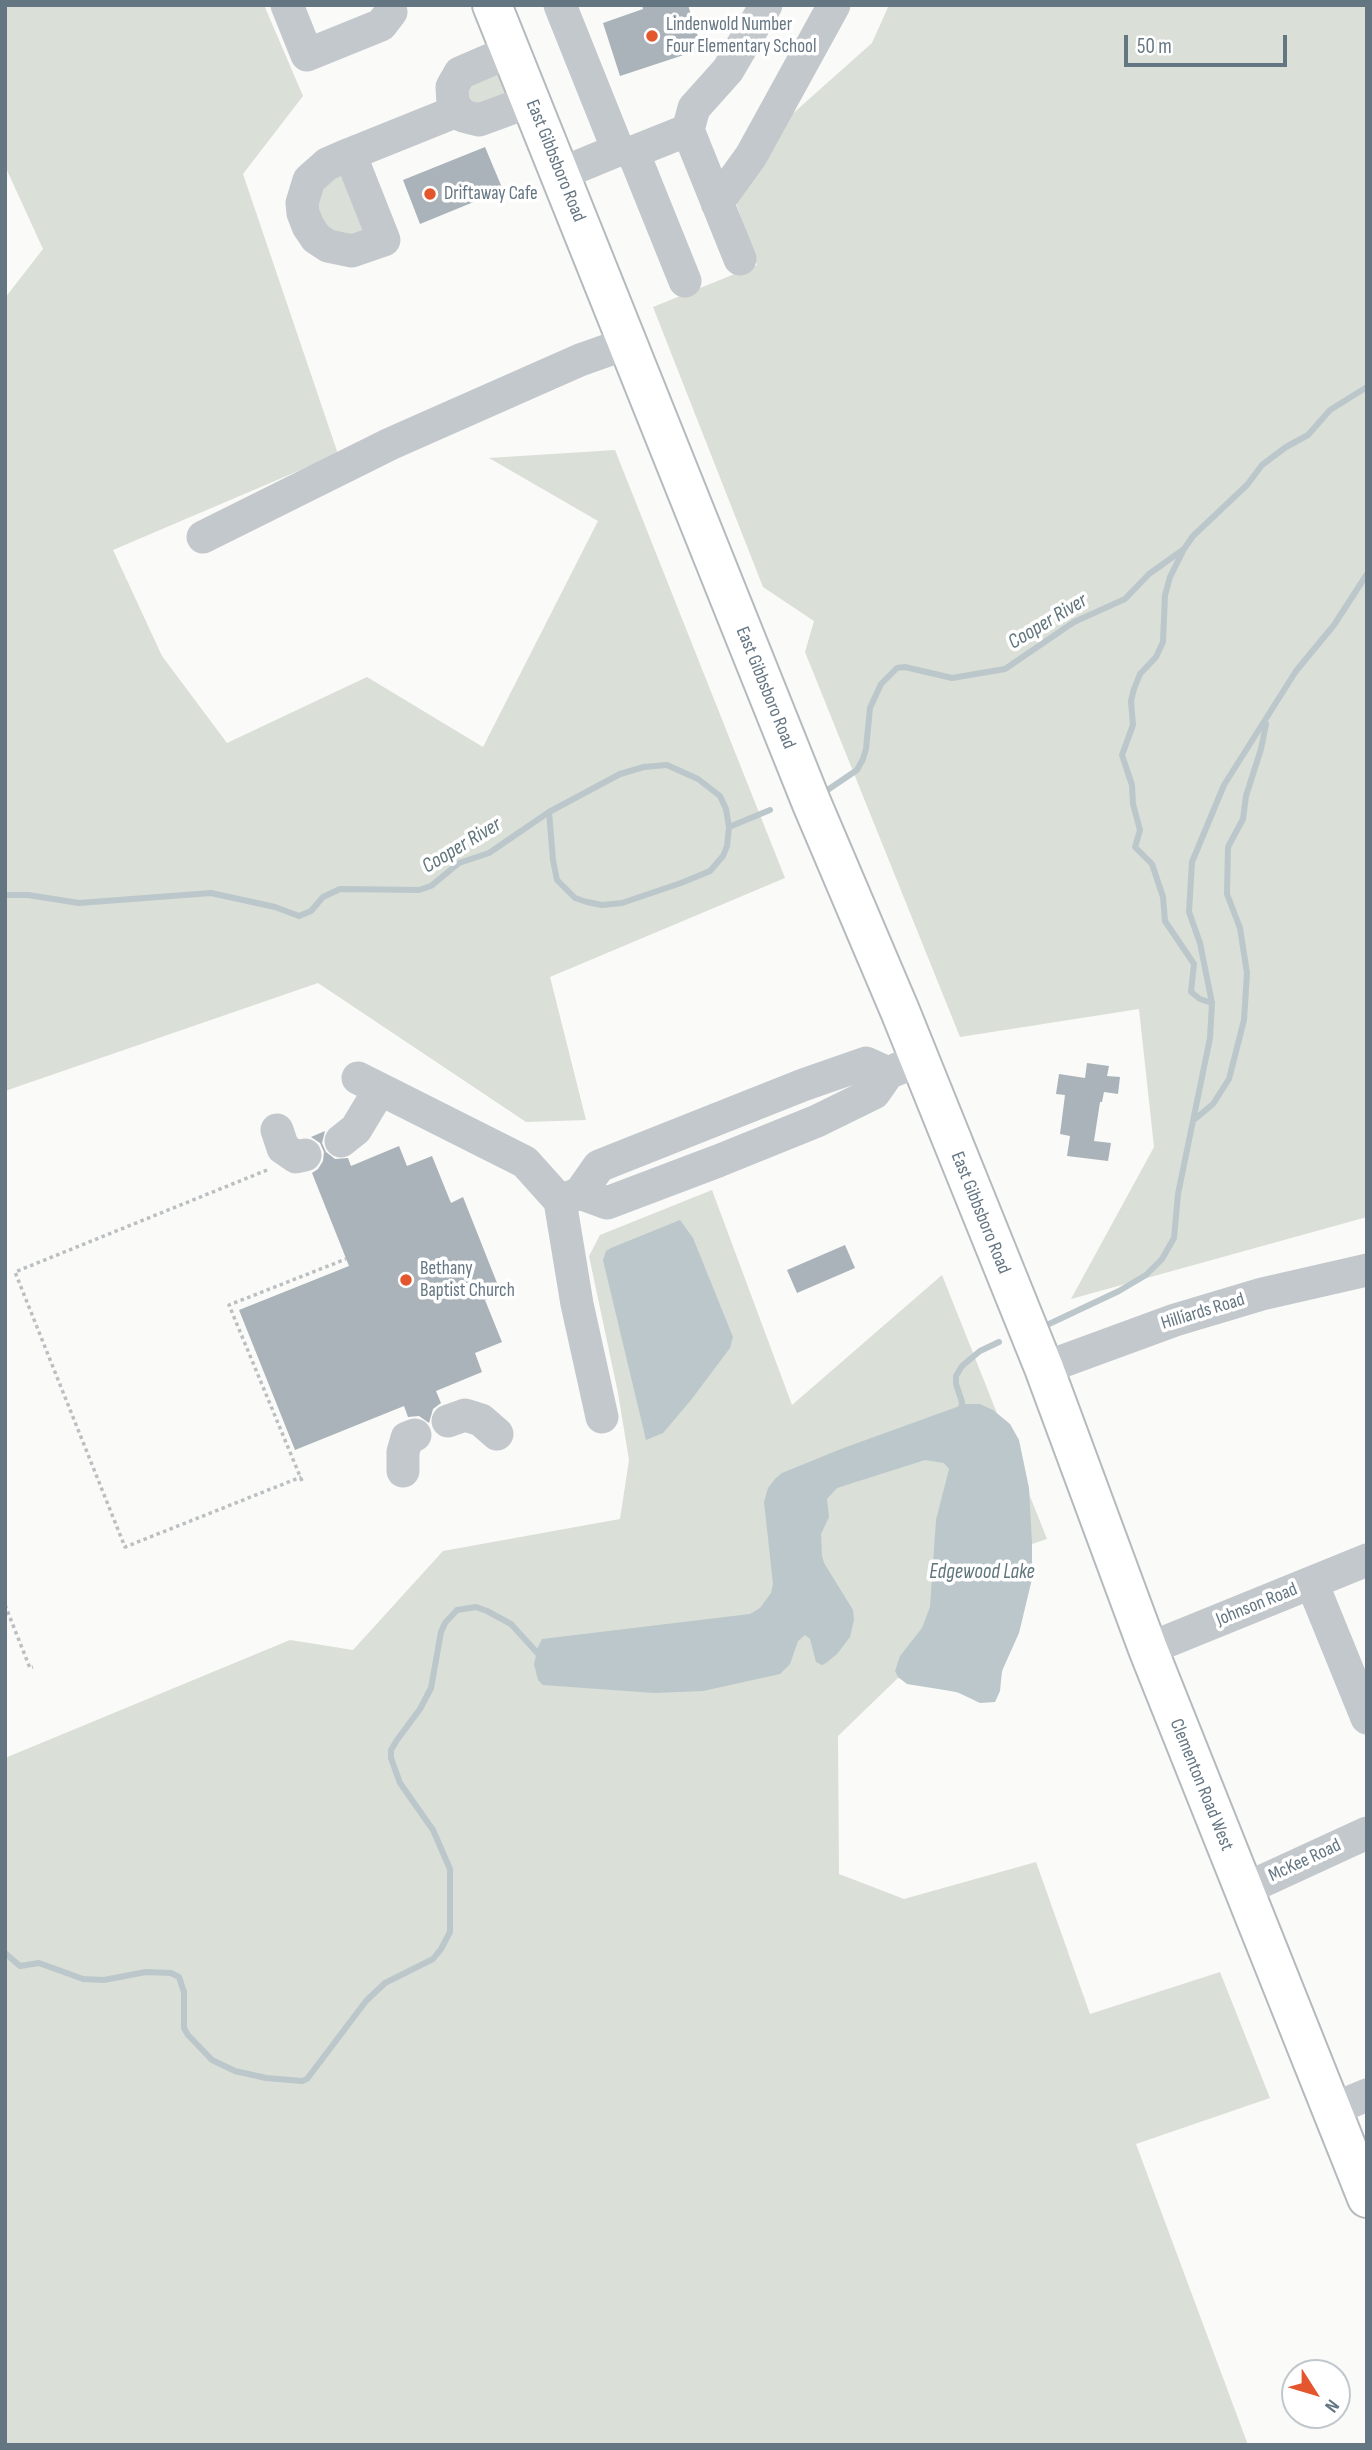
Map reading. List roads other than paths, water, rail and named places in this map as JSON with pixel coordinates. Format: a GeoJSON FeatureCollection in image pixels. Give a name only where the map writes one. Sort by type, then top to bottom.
{"type":"FeatureCollection","features":[{"type":"Feature","properties":{"kind":"main road","name":"East Gibbsboro Road"},"geometry":{"type":"LineString","coordinates":[[492,5],[812,804],[903,1066],[1044,1368]]}},
{"type":"Feature","properties":{"kind":"main road","name":"Clementon Road West"},"geometry":{"type":"LineString","coordinates":[[1044,1368],[1148,1649],[1367,2198]]}},
{"type":"Feature","properties":{"kind":"street"},"geometry":{"type":"LineString","coordinates":[[287,5],[307,55],[381,25],[396,7]]}},
{"type":"Feature","properties":{"kind":"street"},"geometry":{"type":"LineString","coordinates":[[560,5],[685,281]]}},
{"type":"Feature","properties":{"kind":"street"},"geometry":{"type":"LineString","coordinates":[[740,259],[688,130],[694,108],[727,70],[766,5]]}},
{"type":"Feature","properties":{"kind":"street"},"geometry":{"type":"LineString","coordinates":[[717,203],[751,156],[834,5]]}},
{"type":"Feature","properties":{"kind":"street"},"geometry":{"type":"LineString","coordinates":[[511,51],[465,70],[456,77],[451,95],[457,111],[468,119],[479,120],[531,101]]}},
{"type":"Feature","properties":{"kind":"street"},"geometry":{"type":"LineString","coordinates":[[350,154],[457,111]]}},
{"type":"Feature","properties":{"kind":"street"},"geometry":{"type":"LineString","coordinates":[[560,174],[688,130]]}},
{"type":"Feature","properties":{"kind":"street"},"geometry":{"type":"LineString","coordinates":[[203,537],[390,444],[580,360],[628,343]]}},
{"type":"Feature","properties":{"kind":"street"},"geometry":{"type":"LineString","coordinates":[[601,1417],[577,1304],[570,1197],[600,1166],[803,1084],[866,1063],[903,1066]]}},
{"type":"Feature","properties":{"kind":"street"},"geometry":{"type":"LineString","coordinates":[[341,1141],[356,1129],[369,1083],[525,1163],[570,1197],[607,1203],[817,1121],[874,1093],[903,1066]]}},
{"type":"Feature","properties":{"kind":"street"},"geometry":{"type":"LineString","coordinates":[[803,1084],[817,1121]]}},
{"type":"Feature","properties":{"kind":"street"},"geometry":{"type":"LineString","coordinates":[[705,1123],[718,1161]]}},
{"type":"Feature","properties":{"kind":"street"},"geometry":{"type":"LineString","coordinates":[[277,1130],[283,1148],[296,1157],[305,1155]]}},
{"type":"Feature","properties":{"kind":"street","name":"Hilliards Road"},"geometry":{"type":"LineString","coordinates":[[1044,1368],[1175,1320],[1262,1294],[1367,1270]]}},
{"type":"Feature","properties":{"kind":"street"},"geometry":{"type":"LineString","coordinates":[[448,1421],[465,1415],[481,1420],[497,1434]]}},
{"type":"Feature","properties":{"kind":"street"},"geometry":{"type":"LineString","coordinates":[[403,1471],[403,1452],[407,1438],[415,1435]]}},
{"type":"Feature","properties":{"kind":"street","name":"Johnson Road"},"geometry":{"type":"LineString","coordinates":[[1148,1649],[1367,1560]]}},
{"type":"Feature","properties":{"kind":"street"},"geometry":{"type":"LineString","coordinates":[[1312,1583],[1367,1718]]}},
{"type":"Feature","properties":{"kind":"street","name":"McKee Road"},"geometry":{"type":"LineString","coordinates":[[1243,1890],[1367,1833]]}},
{"type":"Feature","properties":{"kind":"street"},"geometry":{"type":"LineString","coordinates":[[1331,2110],[1367,2095]]}},
{"type":"Feature","properties":{"kind":"water"},"geometry":{"type":"Polygon","coordinates":[[[680,1220],[693,1238],[733,1337],[730,1348],[691,1400],[663,1433],[646,1440],[603,1260],[606,1251],[611,1248],[680,1220]]]}},
{"type":"Feature","properties":{"kind":"water","name":"Edgewood Lake"},"geometry":{"type":"Polygon","coordinates":[[[965,1404],[980,1404],[993,1410],[1010,1424],[1019,1440],[1029,1488],[1032,1579],[1019,1633],[1002,1671],[1000,1691],[995,1702],[980,1703],[957,1692],[907,1684],[895,1671],[900,1656],[922,1628],[930,1607],[936,1520],[949,1469],[944,1463],[925,1460],[837,1488],[827,1499],[829,1517],[821,1534],[822,1556],[853,1610],[854,1620],[850,1637],[826,1663],[822,1665],[816,1662],[810,1639],[805,1635],[798,1641],[790,1664],[780,1674],[703,1691],[654,1693],[543,1685],[538,1680],[534,1664],[542,1639],[750,1614],[760,1608],[771,1593],[773,1584],[764,1502],[768,1488],[775,1479],[782,1473],[841,1449],[965,1404]]]}},
{"type":"Feature","properties":{"kind":"waterway","name":"Cooper River"},"geometry":{"type":"LineString","coordinates":[[829,789],[857,770],[866,749],[870,708],[881,684],[897,668],[905,667],[952,678],[1005,669],[1074,622],[1125,599],[1149,574],[1184,549],[1193,536],[1247,485],[1262,465],[1308,435],[1330,410],[1367,387]]}},
{"type":"Feature","properties":{"kind":"waterway"},"geometry":{"type":"LineString","coordinates":[[1183,551],[1170,577],[1165,595],[1163,642],[1156,657],[1140,674],[1134,689],[1131,701],[1133,725],[1122,755],[1132,785],[1133,804],[1140,830],[1135,847],[1152,864],[1163,897],[1165,921],[1194,964],[1191,992],[1212,1003]]}},
{"type":"Feature","properties":{"kind":"waterway"},"geometry":{"type":"LineString","coordinates":[[1049,1324],[1119,1291],[1146,1275],[1162,1259],[1174,1238],[1178,1194],[1210,1038],[1212,1003],[1200,943],[1189,912],[1192,862],[1224,785],[1296,671],[1334,625],[1367,574]]}},
{"type":"Feature","properties":{"kind":"waterway"},"geometry":{"type":"LineString","coordinates":[[1195,1119],[1213,1104],[1229,1079],[1244,1020],[1247,973],[1240,928],[1227,894],[1228,847],[1243,819],[1246,796],[1266,724]]}},
{"type":"Feature","properties":{"kind":"waterway","name":"Cooper River"},"geometry":{"type":"LineString","coordinates":[[5,895],[28,895],[79,903],[211,893],[275,907],[299,916],[311,911],[323,897],[340,889],[419,890],[431,886],[459,863],[489,853],[549,812],[620,774],[644,767],[667,765],[698,779],[720,796],[726,809],[729,827],[727,846],[723,856],[710,871],[622,903],[602,905],[575,898],[557,880],[549,812]]}},
{"type":"Feature","properties":{"kind":"waterway","name":"Cooper River"},"geometry":{"type":"LineString","coordinates":[[729,827],[770,810]]}},
{"type":"Feature","properties":{"kind":"waterway"},"geometry":{"type":"LineString","coordinates":[[961,1412],[962,1402],[956,1376],[962,1366],[980,1351],[999,1342]]}},
{"type":"Feature","properties":{"kind":"waterway"},"geometry":{"type":"LineString","coordinates":[[5,1953],[20,1966],[39,1963],[83,1979],[104,1980],[146,1972],[171,1973],[179,1977],[184,1992],[184,2028],[212,2060],[235,2071],[266,2078],[302,2081],[307,2079],[366,2001],[385,1983],[433,1959],[450,1932],[450,1869],[433,1830],[400,1783],[391,1758],[391,1750],[420,1709],[431,1688],[445,1623],[457,1610],[476,1607],[511,1624],[541,1657]]}},
{"type":"Feature","properties":{"kind":"place","name":"Lindenwold Number Four Elementary School"},"geometry":{"type":"Point","coordinates":[652,36]}},
{"type":"Feature","properties":{"kind":"place","name":"Driftaway Cafe"},"geometry":{"type":"Point","coordinates":[430,194]}},
{"type":"Feature","properties":{"kind":"place","name":"Bethany Baptist Church"},"geometry":{"type":"Point","coordinates":[406,1280]}}]}
